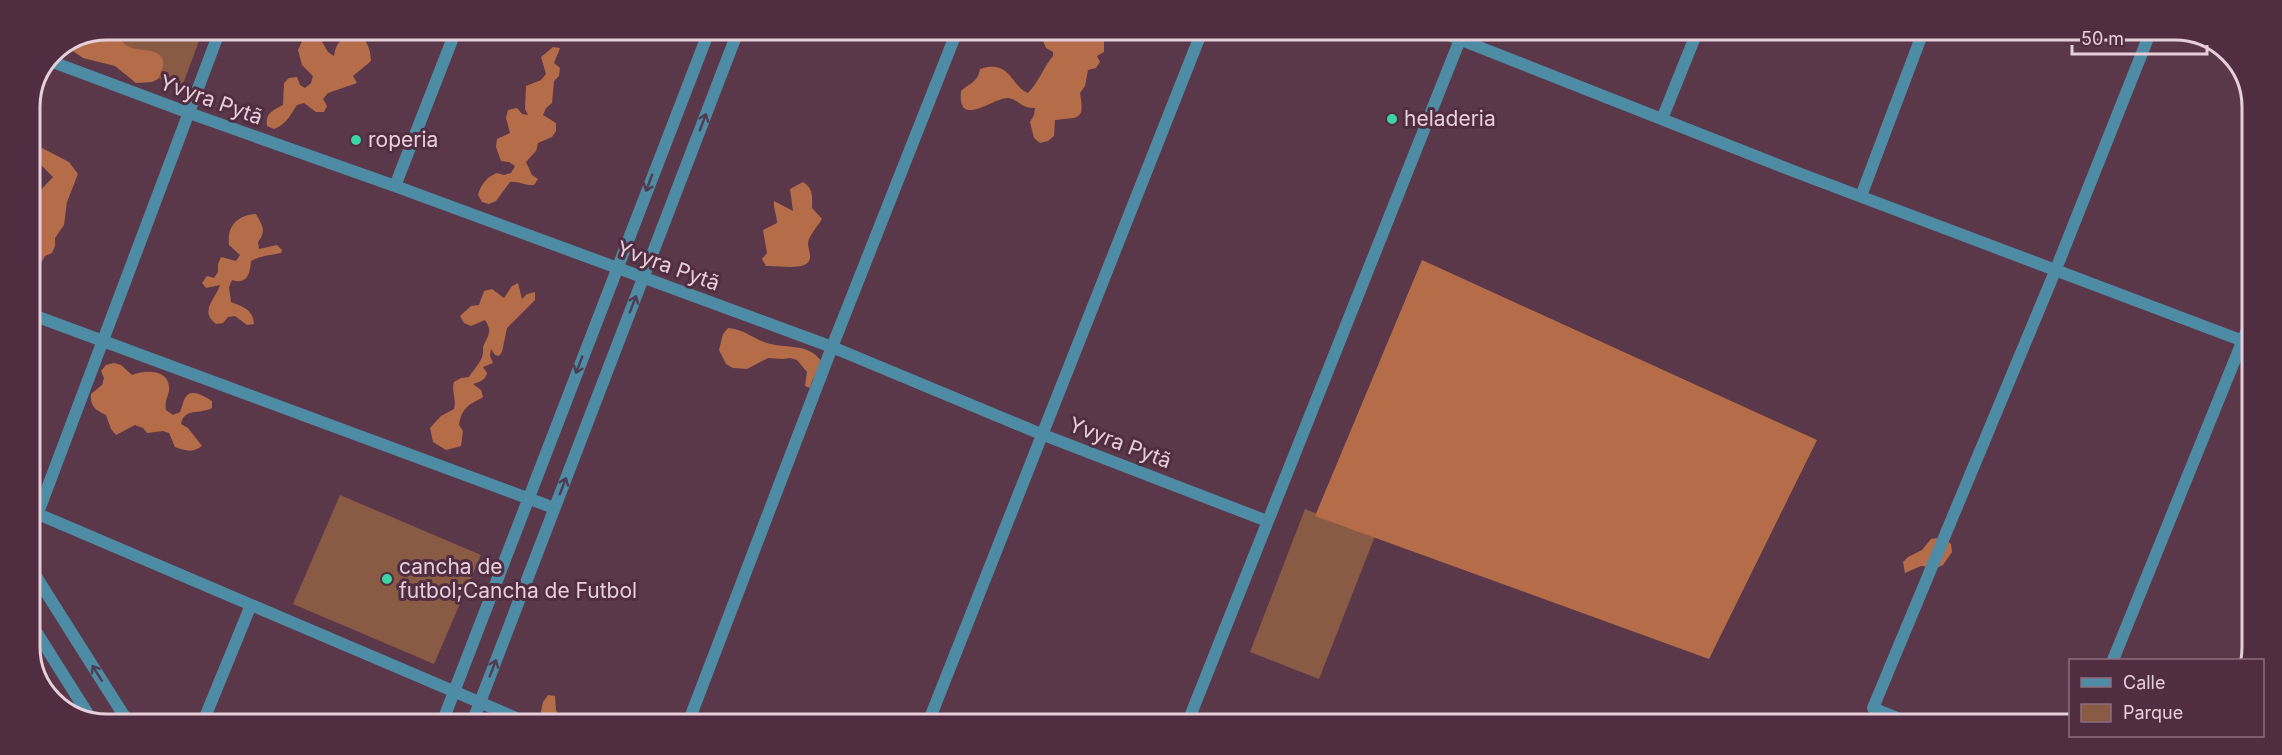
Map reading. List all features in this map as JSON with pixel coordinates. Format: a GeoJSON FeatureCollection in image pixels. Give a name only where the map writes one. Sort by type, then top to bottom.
{"type":"FeatureCollection","features":[{"type":"Feature","properties":{"kind":"street"},"geometry":{"type":"LineString","coordinates":[[41,507],[216,40]]}},
{"type":"Feature","properties":{"kind":"street"},"geometry":{"type":"LineString","coordinates":[[395,186],[452,40]]}},
{"type":"Feature","properties":{"kind":"street"},"geometry":{"type":"LineString","coordinates":[[445,714],[705,40]]}},
{"type":"Feature","properties":{"kind":"street"},"geometry":{"type":"LineString","coordinates":[[475,714],[735,40]]}},
{"type":"Feature","properties":{"kind":"street"},"geometry":{"type":"LineString","coordinates":[[691,714],[832,347],[953,40]]}},
{"type":"Feature","properties":{"kind":"street"},"geometry":{"type":"LineString","coordinates":[[932,714],[1199,40]]}},
{"type":"Feature","properties":{"kind":"street"},"geometry":{"type":"LineString","coordinates":[[1191,714],[1459,40]]}},
{"type":"Feature","properties":{"kind":"street"},"geometry":{"type":"LineString","coordinates":[[1471,40],[1662,119],[2241,340]]}},
{"type":"Feature","properties":{"kind":"street"},"geometry":{"type":"LineString","coordinates":[[1662,119],[1694,40]]}},
{"type":"Feature","properties":{"kind":"street"},"geometry":{"type":"LineString","coordinates":[[1861,196],[1920,40]]}},
{"type":"Feature","properties":{"kind":"street"},"geometry":{"type":"LineString","coordinates":[[1887,714],[1873,708],[2056,269],[2147,40]]}},
{"type":"Feature","properties":{"kind":"street","name":"Yvyra Pytã"},"geometry":{"type":"LineString","coordinates":[[57,64],[189,114],[395,186],[832,347],[1041,434],[1267,521]]}},
{"type":"Feature","properties":{"kind":"street"},"geometry":{"type":"LineString","coordinates":[[40,318],[554,508]]}},
{"type":"Feature","properties":{"kind":"street"},"geometry":{"type":"LineString","coordinates":[[2113,659],[2241,355]]}},
{"type":"Feature","properties":{"kind":"street"},"geometry":{"type":"LineString","coordinates":[[41,515],[507,714]]}},
{"type":"Feature","properties":{"kind":"street"},"geometry":{"type":"LineString","coordinates":[[41,584],[123,714]]}},
{"type":"Feature","properties":{"kind":"street"},"geometry":{"type":"LineString","coordinates":[[206,714],[251,605]]}},
{"type":"Feature","properties":{"kind":"street"},"geometry":{"type":"LineString","coordinates":[[41,639],[86,710]]}},
{"type":"Feature","properties":{"kind":"green space"},"geometry":{"type":"Polygon","coordinates":[[[108,40],[199,40],[182,87],[78,48],[108,40]]]}},
{"type":"Feature","properties":{"kind":"green space","name":"cancha de futbol;Cancha de Futbol"},"geometry":{"type":"Polygon","coordinates":[[[340,495],[481,555],[434,664],[293,604],[340,495]]]}},
{"type":"Feature","properties":{"kind":"green space"},"geometry":{"type":"Polygon","coordinates":[[[1305,509],[1375,536],[1319,679],[1250,652],[1305,509]]]}},
{"type":"Feature","properties":{"kind":"shaded area"},"geometry":{"type":"Polygon","coordinates":[[[121,40],[127,46],[155,52],[163,60],[158,79],[152,82],[136,83],[115,66],[83,58],[72,51],[95,42],[121,40]]]}},
{"type":"Feature","properties":{"kind":"shaded area"},"geometry":{"type":"Polygon","coordinates":[[[303,40],[321,40],[328,52],[334,56],[341,40],[364,40],[369,49],[371,61],[353,76],[357,83],[328,93],[323,99],[327,106],[324,112],[316,112],[304,103],[297,105],[285,122],[274,129],[267,126],[267,118],[283,105],[284,83],[289,78],[297,77],[300,85],[305,88],[311,83],[313,76],[302,65],[298,50],[303,40]]]}},
{"type":"Feature","properties":{"kind":"shaded area"},"geometry":{"type":"Polygon","coordinates":[[[1104,40],[1104,52],[1097,56],[1100,62],[1096,68],[1088,70],[1085,86],[1080,93],[1082,109],[1078,116],[1055,120],[1054,136],[1040,143],[1034,138],[1030,122],[1035,108],[1026,107],[1008,98],[978,109],[965,108],[961,102],[961,91],[975,80],[980,69],[990,67],[1004,71],[1022,90],[1028,93],[1053,56],[1053,52],[1046,48],[1043,41],[1104,40]]]}},
{"type":"Feature","properties":{"kind":"shaded area"},"geometry":{"type":"Polygon","coordinates":[[[553,47],[560,48],[554,63],[560,68],[559,76],[554,81],[552,103],[543,115],[556,123],[556,131],[552,137],[538,143],[536,151],[526,162],[532,175],[538,179],[534,185],[510,182],[496,201],[489,204],[482,202],[478,195],[485,181],[497,173],[504,175],[511,173],[515,166],[501,161],[496,147],[497,139],[510,133],[506,118],[508,110],[517,108],[522,114],[528,115],[525,109],[526,86],[541,80],[546,74],[541,57],[553,47]]]}},
{"type":"Feature","properties":{"kind":"shaded area"},"geometry":{"type":"Polygon","coordinates":[[[42,148],[69,162],[78,174],[67,202],[64,225],[55,238],[52,253],[45,256],[40,264],[40,191],[53,177],[40,164],[42,148]]]}},
{"type":"Feature","properties":{"kind":"shaded area"},"geometry":{"type":"Polygon","coordinates":[[[803,182],[811,190],[812,208],[822,219],[809,239],[810,258],[804,265],[766,266],[762,259],[767,253],[763,230],[777,223],[774,201],[793,211],[790,189],[803,182]]]}},
{"type":"Feature","properties":{"kind":"shaded area"},"geometry":{"type":"Polygon","coordinates":[[[256,214],[263,231],[258,242],[259,249],[277,245],[282,250],[281,253],[251,261],[247,277],[241,281],[232,280],[229,287],[231,302],[249,312],[254,324],[247,325],[235,316],[216,324],[211,319],[208,310],[220,285],[206,288],[202,283],[207,276],[214,278],[218,272],[221,257],[236,261],[240,255],[229,245],[232,227],[239,219],[256,214]]]}},
{"type":"Feature","properties":{"kind":"shaded area"},"geometry":{"type":"Polygon","coordinates":[[[1422,260],[1817,440],[1709,659],[1315,516],[1422,260]]]}},
{"type":"Feature","properties":{"kind":"shaded area"},"geometry":{"type":"Polygon","coordinates":[[[518,283],[522,299],[527,294],[535,292],[535,300],[507,328],[499,356],[495,355],[491,349],[490,356],[493,363],[483,367],[487,373],[485,378],[473,384],[481,390],[483,397],[467,407],[462,414],[459,425],[463,431],[461,446],[446,450],[433,442],[430,428],[441,416],[454,409],[454,382],[469,377],[479,363],[489,331],[485,320],[471,326],[464,323],[460,316],[471,306],[479,305],[484,291],[492,289],[504,298],[512,286],[518,283]]]}},
{"type":"Feature","properties":{"kind":"shaded area"},"geometry":{"type":"Polygon","coordinates":[[[728,328],[764,342],[803,349],[816,355],[822,362],[810,388],[805,386],[807,372],[797,360],[790,358],[768,358],[747,369],[733,368],[726,364],[719,350],[723,334],[728,328]]]}},
{"type":"Feature","properties":{"kind":"shaded area"},"geometry":{"type":"Polygon","coordinates":[[[114,363],[121,365],[132,375],[155,372],[164,377],[169,387],[166,410],[173,415],[180,412],[185,398],[191,393],[212,401],[212,408],[189,413],[181,424],[188,428],[202,446],[189,451],[182,450],[175,447],[169,433],[163,431],[147,433],[143,428],[135,425],[116,435],[106,415],[94,408],[91,398],[91,394],[102,385],[104,378],[101,371],[106,365],[114,363]]]}},
{"type":"Feature","properties":{"kind":"shaded area"},"geometry":{"type":"Polygon","coordinates":[[[1931,539],[1945,539],[1951,544],[1952,552],[1943,565],[1937,568],[1921,566],[1905,573],[1903,562],[1922,550],[1931,539]]]}},
{"type":"Feature","properties":{"kind":"shaded area"},"geometry":{"type":"Polygon","coordinates":[[[548,695],[555,696],[558,714],[540,714],[543,702],[548,695]]]}},
{"type":"Feature","properties":{"kind":"place","name":"heladeria"},"geometry":{"type":"Point","coordinates":[1392,119]}},
{"type":"Feature","properties":{"kind":"place","name":"roperia"},"geometry":{"type":"Point","coordinates":[356,140]}},
{"type":"Feature","properties":{"kind":"place","name":"cancha de futbol;Cancha de Futbol"},"geometry":{"type":"Point","coordinates":[387,579]}}]}
